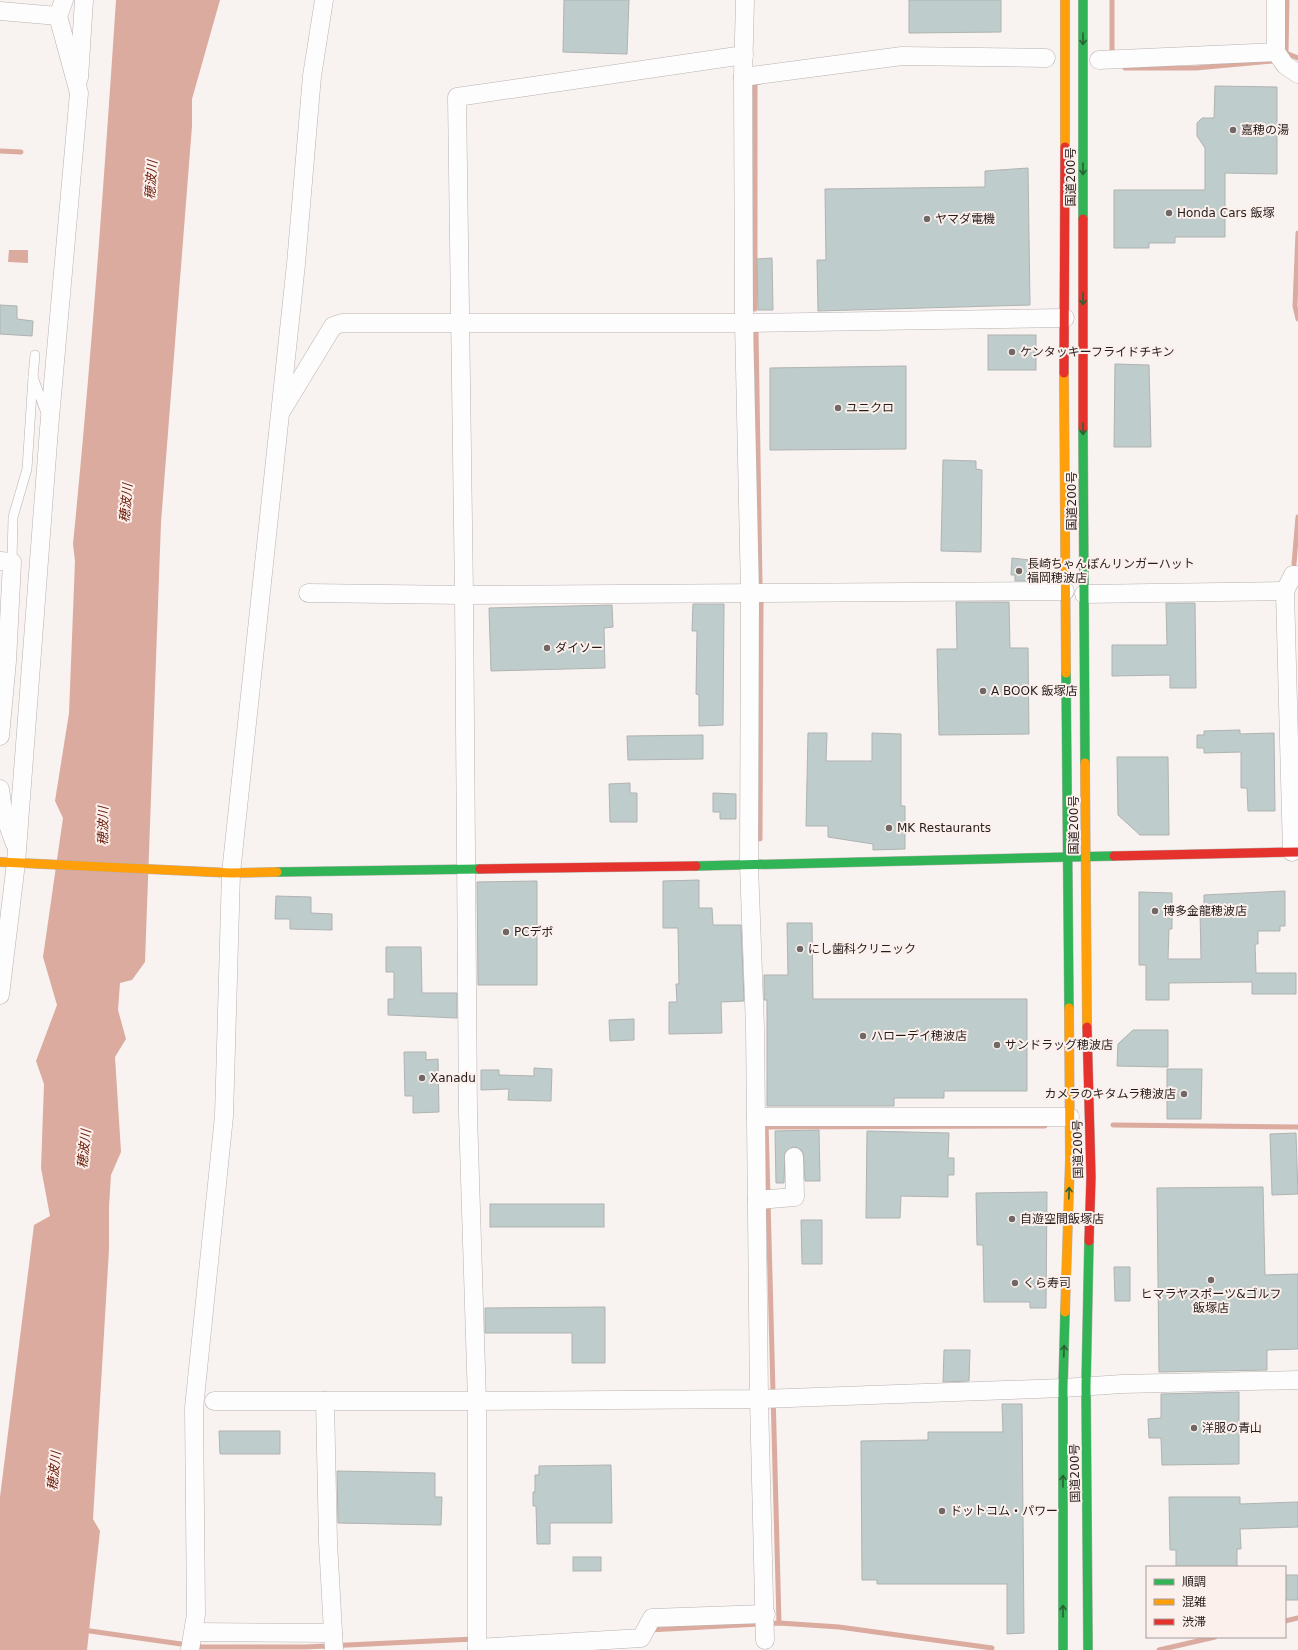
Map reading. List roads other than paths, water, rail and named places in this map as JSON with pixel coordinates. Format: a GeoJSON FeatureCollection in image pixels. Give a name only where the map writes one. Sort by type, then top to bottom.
{"type":"FeatureCollection","features":[{"type":"Feature","properties":{"kind":"main road","name":"国道200号"},"geometry":{"type":"LineString","coordinates":[[1063,1650],[1062,1388],[1070,1171],[1065,591],[1065,0]]}},
{"type":"Feature","properties":{"kind":"main road","name":"国道200号"},"geometry":{"type":"LineString","coordinates":[[1083,0],[1086,856],[1085,970],[1091,1177],[1086,1386],[1088,1650]]}},
{"type":"Feature","properties":{"kind":"main road"},"geometry":{"type":"LineString","coordinates":[[14,860],[231,873],[749,865],[1295,852]]}},
{"type":"Feature","properties":{"kind":"street"},"geometry":{"type":"LineString","coordinates":[[0,995],[14,860],[49,421],[79,93],[84,0]]}},
{"type":"Feature","properties":{"kind":"street"},"geometry":{"type":"LineString","coordinates":[[324,0],[312,76],[296,264],[231,873],[224,1116],[194,1408],[196,1607],[191,1643],[334,1642],[328,1542],[325,1401]]}},
{"type":"Feature","properties":{"kind":"street"},"geometry":{"type":"LineString","coordinates":[[744,55],[457,97],[467,869],[468,1114],[477,1402],[477,1644],[641,1638],[652,1618],[766,1626],[768,1399],[765,1200],[756,1117],[749,865],[750,593],[744,323],[743,77],[744,55],[745,0]]}},
{"type":"Feature","properties":{"kind":"street"},"geometry":{"type":"LineString","coordinates":[[1276,0],[1276,52],[1285,65],[1298,74]]}},
{"type":"Feature","properties":{"kind":"street"},"geometry":{"type":"LineString","coordinates":[[0,11],[61,8],[79,93]]}},
{"type":"Feature","properties":{"kind":"street"},"geometry":{"type":"LineString","coordinates":[[1099,60],[1276,52]]}},
{"type":"Feature","properties":{"kind":"street"},"geometry":{"type":"LineString","coordinates":[[743,77],[902,56],[1046,58]]}},
{"type":"Feature","properties":{"kind":"street"},"geometry":{"type":"LineString","coordinates":[[280,414],[333,326],[342,323],[744,323],[1065,318]]}},
{"type":"Feature","properties":{"kind":"street"},"geometry":{"type":"LineString","coordinates":[[0,736],[7,669],[6,562]]}},
{"type":"Feature","properties":{"kind":"street"},"geometry":{"type":"LineString","coordinates":[[1295,852],[1285,591],[1293,575],[1298,575]]}},
{"type":"Feature","properties":{"kind":"street"},"geometry":{"type":"LineString","coordinates":[[308,593],[464,595],[1065,591]]}},
{"type":"Feature","properties":{"kind":"street"},"geometry":{"type":"LineString","coordinates":[[1084,594],[1285,591]]}},
{"type":"Feature","properties":{"kind":"street"},"geometry":{"type":"LineString","coordinates":[[0,789],[14,860]]}},
{"type":"Feature","properties":{"kind":"street"},"geometry":{"type":"LineString","coordinates":[[756,1117],[1070,1118]]}},
{"type":"Feature","properties":{"kind":"street"},"geometry":{"type":"LineString","coordinates":[[765,1200],[795,1197],[794,1157]]}},
{"type":"Feature","properties":{"kind":"street"},"geometry":{"type":"LineString","coordinates":[[214,1401],[477,1402],[768,1399],[1086,1386],[1298,1380]]}},
{"type":"Feature","properties":{"kind":"lane"},"geometry":{"type":"LineString","coordinates":[[6,562],[13,517],[27,469],[35,355]]}},
{"type":"Feature","properties":{"kind":"lane"},"geometry":{"type":"LineString","coordinates":[[33,377],[49,421]]}},
{"type":"Feature","properties":{"kind":"water","name":"穂波川"},"geometry":{"type":"Polygon","coordinates":[[[116,0],[220,0],[192,99],[192,126],[161,522],[145,962],[132,980],[120,983],[118,1010],[126,1039],[115,1057],[121,1152],[111,1175],[109,1249],[93,1519],[100,1531],[87,1650],[0,1650],[0,1497],[34,1225],[50,1216],[41,1168],[44,1084],[36,1061],[57,1005],[43,957],[63,818],[55,801],[69,713],[75,561],[73,544],[97,272],[116,0]]]}},
{"type":"Feature","properties":{"kind":"water"},"geometry":{"type":"Polygon","coordinates":[[[9,250],[28,250],[28,263],[8,262],[9,250]]]}},
{"type":"Feature","properties":{"kind":"waterway"},"geometry":{"type":"LineString","coordinates":[[1112,0],[1112,55]]}},
{"type":"Feature","properties":{"kind":"waterway"},"geometry":{"type":"LineString","coordinates":[[1287,0],[1286,52],[1298,58]]}},
{"type":"Feature","properties":{"kind":"waterway"},"geometry":{"type":"LineString","coordinates":[[1125,68],[1196,68],[1273,61]]}},
{"type":"Feature","properties":{"kind":"waterway"},"geometry":{"type":"LineString","coordinates":[[755,309],[755,83],[760,82]]}},
{"type":"Feature","properties":{"kind":"waterway"},"geometry":{"type":"LineString","coordinates":[[0,151],[21,152]]}},
{"type":"Feature","properties":{"kind":"waterway"},"geometry":{"type":"LineString","coordinates":[[1298,233],[1295,306],[1298,319]]}},
{"type":"Feature","properties":{"kind":"waterway"},"geometry":{"type":"LineString","coordinates":[[756,329],[760,584]]}},
{"type":"Feature","properties":{"kind":"waterway"},"geometry":{"type":"LineString","coordinates":[[1294,564],[1298,517]]}},
{"type":"Feature","properties":{"kind":"waterway"},"geometry":{"type":"LineString","coordinates":[[760,839],[761,602]]}},
{"type":"Feature","properties":{"kind":"waterway"},"geometry":{"type":"LineString","coordinates":[[766,1122],[779,1623]]}},
{"type":"Feature","properties":{"kind":"waterway"},"geometry":{"type":"LineString","coordinates":[[1113,1125],[1298,1127]]}},
{"type":"Feature","properties":{"kind":"waterway"},"geometry":{"type":"LineString","coordinates":[[766,1127],[1045,1126]]}},
{"type":"Feature","properties":{"kind":"waterway"},"geometry":{"type":"LineString","coordinates":[[1286,1621],[1298,1618]]}},
{"type":"Feature","properties":{"kind":"waterway"},"geometry":{"type":"LineString","coordinates":[[649,1630],[779,1623],[839,1627],[992,1648]]}},
{"type":"Feature","properties":{"kind":"waterway"},"geometry":{"type":"LineString","coordinates":[[83,1630],[202,1647],[305,1647],[474,1639]]}},
{"type":"Feature","properties":{"kind":"waterway"},"geometry":{"type":"LineString","coordinates":[[1159,1650],[1211,1638]]}},
{"type":"Feature","properties":{"kind":"place","name":"嘉穂の湯"},"geometry":{"type":"Point","coordinates":[1233,130]}},
{"type":"Feature","properties":{"kind":"place","name":"Honda Cars 飯塚"},"geometry":{"type":"Point","coordinates":[1169,213]}},
{"type":"Feature","properties":{"kind":"place","name":"ヤマダ電機"},"geometry":{"type":"Point","coordinates":[927,219]}},
{"type":"Feature","properties":{"kind":"place","name":"ケンタッキーフライドチキン"},"geometry":{"type":"Point","coordinates":[1012,352]}},
{"type":"Feature","properties":{"kind":"place","name":"ユニクロ"},"geometry":{"type":"Point","coordinates":[838,408]}},
{"type":"Feature","properties":{"kind":"place","name":"長崎ちゃんぽんリンガーハット 福岡穂波店"},"geometry":{"type":"Point","coordinates":[1019,571]}},
{"type":"Feature","properties":{"kind":"place","name":"ダイソー"},"geometry":{"type":"Point","coordinates":[547,648]}},
{"type":"Feature","properties":{"kind":"place","name":"A BOOK 飯塚店"},"geometry":{"type":"Point","coordinates":[983,691]}},
{"type":"Feature","properties":{"kind":"place","name":"MK Restaurants"},"geometry":{"type":"Point","coordinates":[889,828]}},
{"type":"Feature","properties":{"kind":"place","name":"博多金龍穂波店"},"geometry":{"type":"Point","coordinates":[1155,911]}},
{"type":"Feature","properties":{"kind":"place","name":"PCデポ"},"geometry":{"type":"Point","coordinates":[506,932]}},
{"type":"Feature","properties":{"kind":"place","name":"にし歯科クリニック"},"geometry":{"type":"Point","coordinates":[800,949]}},
{"type":"Feature","properties":{"kind":"place","name":"ハローデイ穂波店"},"geometry":{"type":"Point","coordinates":[863,1036]}},
{"type":"Feature","properties":{"kind":"place","name":"サンドラッグ穂波店"},"geometry":{"type":"Point","coordinates":[997,1045]}},
{"type":"Feature","properties":{"kind":"place","name":"Xanadu"},"geometry":{"type":"Point","coordinates":[422,1078]}},
{"type":"Feature","properties":{"kind":"place","name":"カメラのキタムラ穂波店"},"geometry":{"type":"Point","coordinates":[1184,1094]}},
{"type":"Feature","properties":{"kind":"place","name":"自遊空間飯塚店"},"geometry":{"type":"Point","coordinates":[1012,1219]}},
{"type":"Feature","properties":{"kind":"place","name":"ヒマラヤスポーツ&ゴルフ 飯塚店"},"geometry":{"type":"Point","coordinates":[1211,1280]}},
{"type":"Feature","properties":{"kind":"place","name":"くら寿司"},"geometry":{"type":"Point","coordinates":[1015,1283]}},
{"type":"Feature","properties":{"kind":"place","name":"洋服の青山"},"geometry":{"type":"Point","coordinates":[1194,1428]}},
{"type":"Feature","properties":{"kind":"place","name":"ドットコム・パワー"},"geometry":{"type":"Point","coordinates":[942,1511]}}]}
